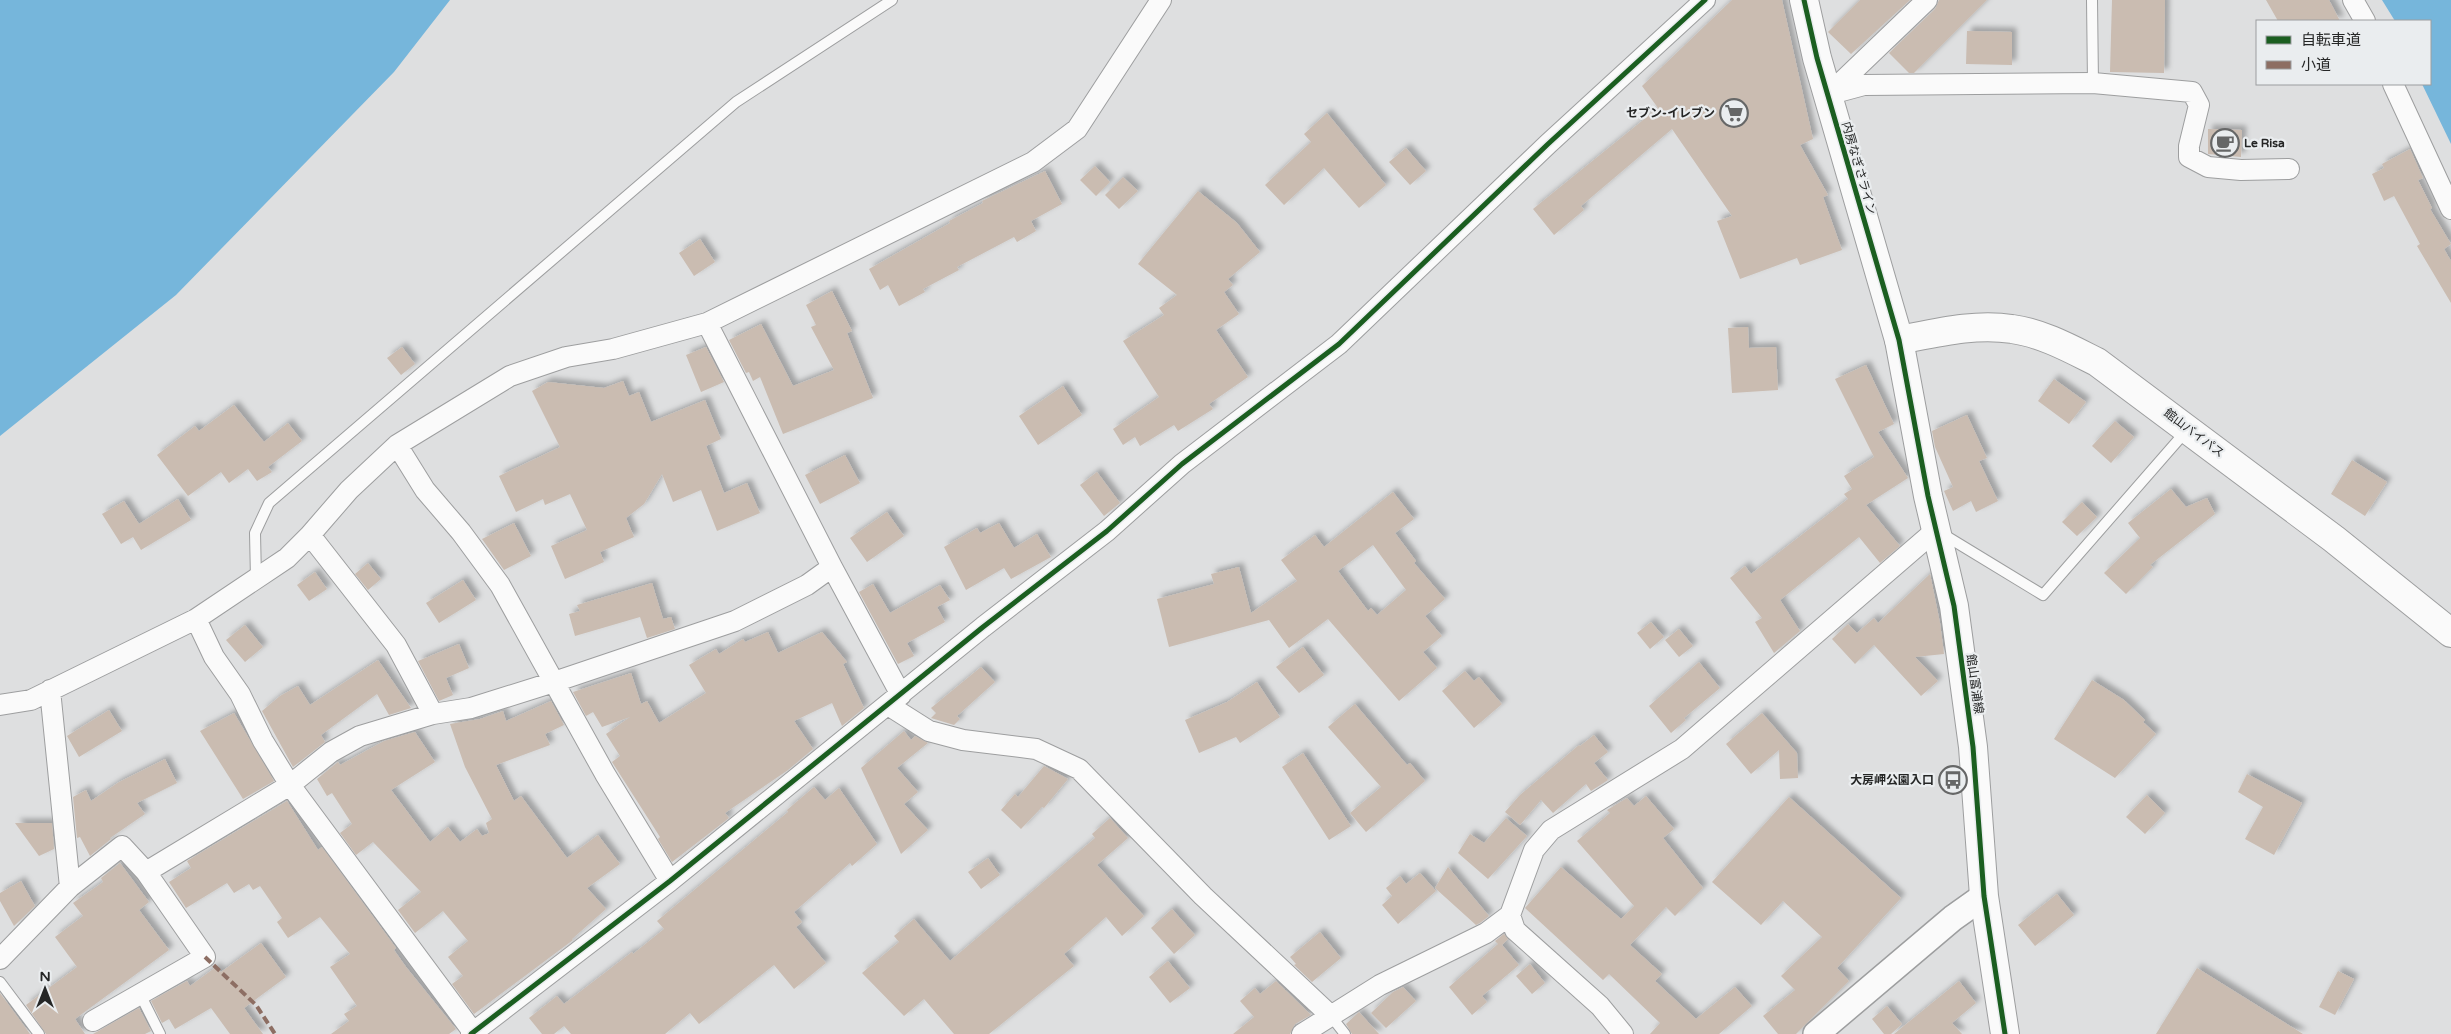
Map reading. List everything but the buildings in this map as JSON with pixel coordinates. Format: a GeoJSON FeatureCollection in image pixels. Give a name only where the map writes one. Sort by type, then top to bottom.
{"type":"FeatureCollection","features":[{"type":"Feature","properties":{"kind":"main road","name":"内房なぎさライン"},"geometry":{"type":"LineString","coordinates":[[1804,0],[1827,95],[1899,340]]}},
{"type":"Feature","properties":{"kind":"main road","name":"館山バイパス"},"geometry":{"type":"LineString","coordinates":[[1899,340],[1984,327],[2013,329],[2038,336],[2098,362],[2334,539],[2451,633]]}},
{"type":"Feature","properties":{"kind":"main road","name":"館山富浦線"},"geometry":{"type":"LineString","coordinates":[[1899,340],[1936,530],[1954,606],[1973,747],[1984,896],[2005,1034]]}},
{"type":"Feature","properties":{"kind":"street"},"geometry":{"type":"LineString","coordinates":[[0,705],[31,700],[196,619],[287,558],[349,490],[397,445],[510,376],[566,357],[613,349],[707,323],[1033,162],[1077,129],[1161,0]]}},
{"type":"Feature","properties":{"kind":"street"},"geometry":{"type":"LineString","coordinates":[[196,619],[214,657],[240,694],[263,741],[290,785],[472,1033],[670,881],[983,627],[1107,531],[1182,464],[1339,344],[1548,144],[1705,0]]}},
{"type":"Feature","properties":{"kind":"street"},"geometry":{"type":"LineString","coordinates":[[1827,95],[1926,0]]}},
{"type":"Feature","properties":{"kind":"street"},"geometry":{"type":"LineString","coordinates":[[2354,0],[2364,20]]}},
{"type":"Feature","properties":{"kind":"street"},"geometry":{"type":"LineString","coordinates":[[1827,95],[1864,85],[2093,83],[2192,92],[2199,105],[2190,146],[2190,157],[2208,167],[2241,170],[2289,169]]}},
{"type":"Feature","properties":{"kind":"street"},"geometry":{"type":"LineString","coordinates":[[2393,85],[2451,209]]}},
{"type":"Feature","properties":{"kind":"street"},"geometry":{"type":"LineString","coordinates":[[707,323],[832,567],[894,700],[929,731],[963,740],[1036,749],[1079,769],[1203,896],[1330,1015]]}},
{"type":"Feature","properties":{"kind":"street"},"geometry":{"type":"LineString","coordinates":[[397,445],[425,490],[461,532],[500,585],[643,839],[670,881]]}},
{"type":"Feature","properties":{"kind":"street"},"geometry":{"type":"LineString","coordinates":[[1302,1034],[1380,985],[1486,933],[1510,915],[1534,850],[1551,830],[1682,749],[1936,530]]}},
{"type":"Feature","properties":{"kind":"street"},"geometry":{"type":"LineString","coordinates":[[310,535],[396,645],[433,714]]}},
{"type":"Feature","properties":{"kind":"street"},"geometry":{"type":"LineString","coordinates":[[146,872],[290,785],[331,752],[360,736],[433,714],[471,708],[735,621],[807,585],[832,567]]}},
{"type":"Feature","properties":{"kind":"street"},"geometry":{"type":"LineString","coordinates":[[50,690],[70,887]]}},
{"type":"Feature","properties":{"kind":"street"},"geometry":{"type":"LineString","coordinates":[[0,959],[70,887],[122,846],[146,872],[206,957],[93,1021]]}},
{"type":"Feature","properties":{"kind":"street"},"geometry":{"type":"LineString","coordinates":[[1816,1034],[1953,918],[1984,896]]}},
{"type":"Feature","properties":{"kind":"street"},"geometry":{"type":"LineString","coordinates":[[1510,915],[1515,930],[1600,1006],[1623,1034]]}},
{"type":"Feature","properties":{"kind":"lane"},"geometry":{"type":"LineString","coordinates":[[256,580],[255,533],[269,503],[736,102],[892,0]]}},
{"type":"Feature","properties":{"kind":"lane"},"geometry":{"type":"LineString","coordinates":[[2092,0],[2093,83]]}},
{"type":"Feature","properties":{"kind":"lane"},"geometry":{"type":"LineString","coordinates":[[1936,530],[2043,595],[2188,429]]}},
{"type":"Feature","properties":{"kind":"lane"},"geometry":{"type":"LineString","coordinates":[[0,982],[39,1034]]}},
{"type":"Feature","properties":{"kind":"lane"},"geometry":{"type":"LineString","coordinates":[[140,994],[160,1034]]}},
{"type":"Feature","properties":{"kind":"lane"},"geometry":{"type":"LineString","coordinates":[[1330,1015],[1345,1034]]}},
{"type":"Feature","properties":{"kind":"water"},"geometry":{"type":"Polygon","coordinates":[[[0,0],[450,0],[394,72],[176,295],[0,436],[0,0]]]}},
{"type":"Feature","properties":{"kind":"water"},"geometry":{"type":"Polygon","coordinates":[[[2382,0],[2451,0],[2451,144],[2422,85],[2431,85],[2431,20],[2394,20],[2382,0]]]}},
{"type":"Feature","properties":{"kind":"marked path"},"geometry":{"type":"LineString","coordinates":[[205,957],[256,1005],[275,1034]]}},
{"type":"Feature","properties":{"kind":"cycle path"},"geometry":{"type":"LineString","coordinates":[[471,1034],[670,881],[983,627],[1107,531],[1182,464],[1339,344],[1548,144],[1705,0]]}},
{"type":"Feature","properties":{"kind":"cycle path"},"geometry":{"type":"LineString","coordinates":[[1804,0],[1817,58],[1899,340],[1928,496],[1954,606],[1973,747],[1984,896],[2005,1034]]}},
{"type":"Feature","properties":{"kind":"place","name":"セブン-イレブン"},"geometry":{"type":"Point","coordinates":[1734,113]}},
{"type":"Feature","properties":{"kind":"place","name":"Le Risa"},"geometry":{"type":"Point","coordinates":[2225,143]}},
{"type":"Feature","properties":{"kind":"place","name":"大房岬公園入口"},"geometry":{"type":"Point","coordinates":[1953,780]}}]}
